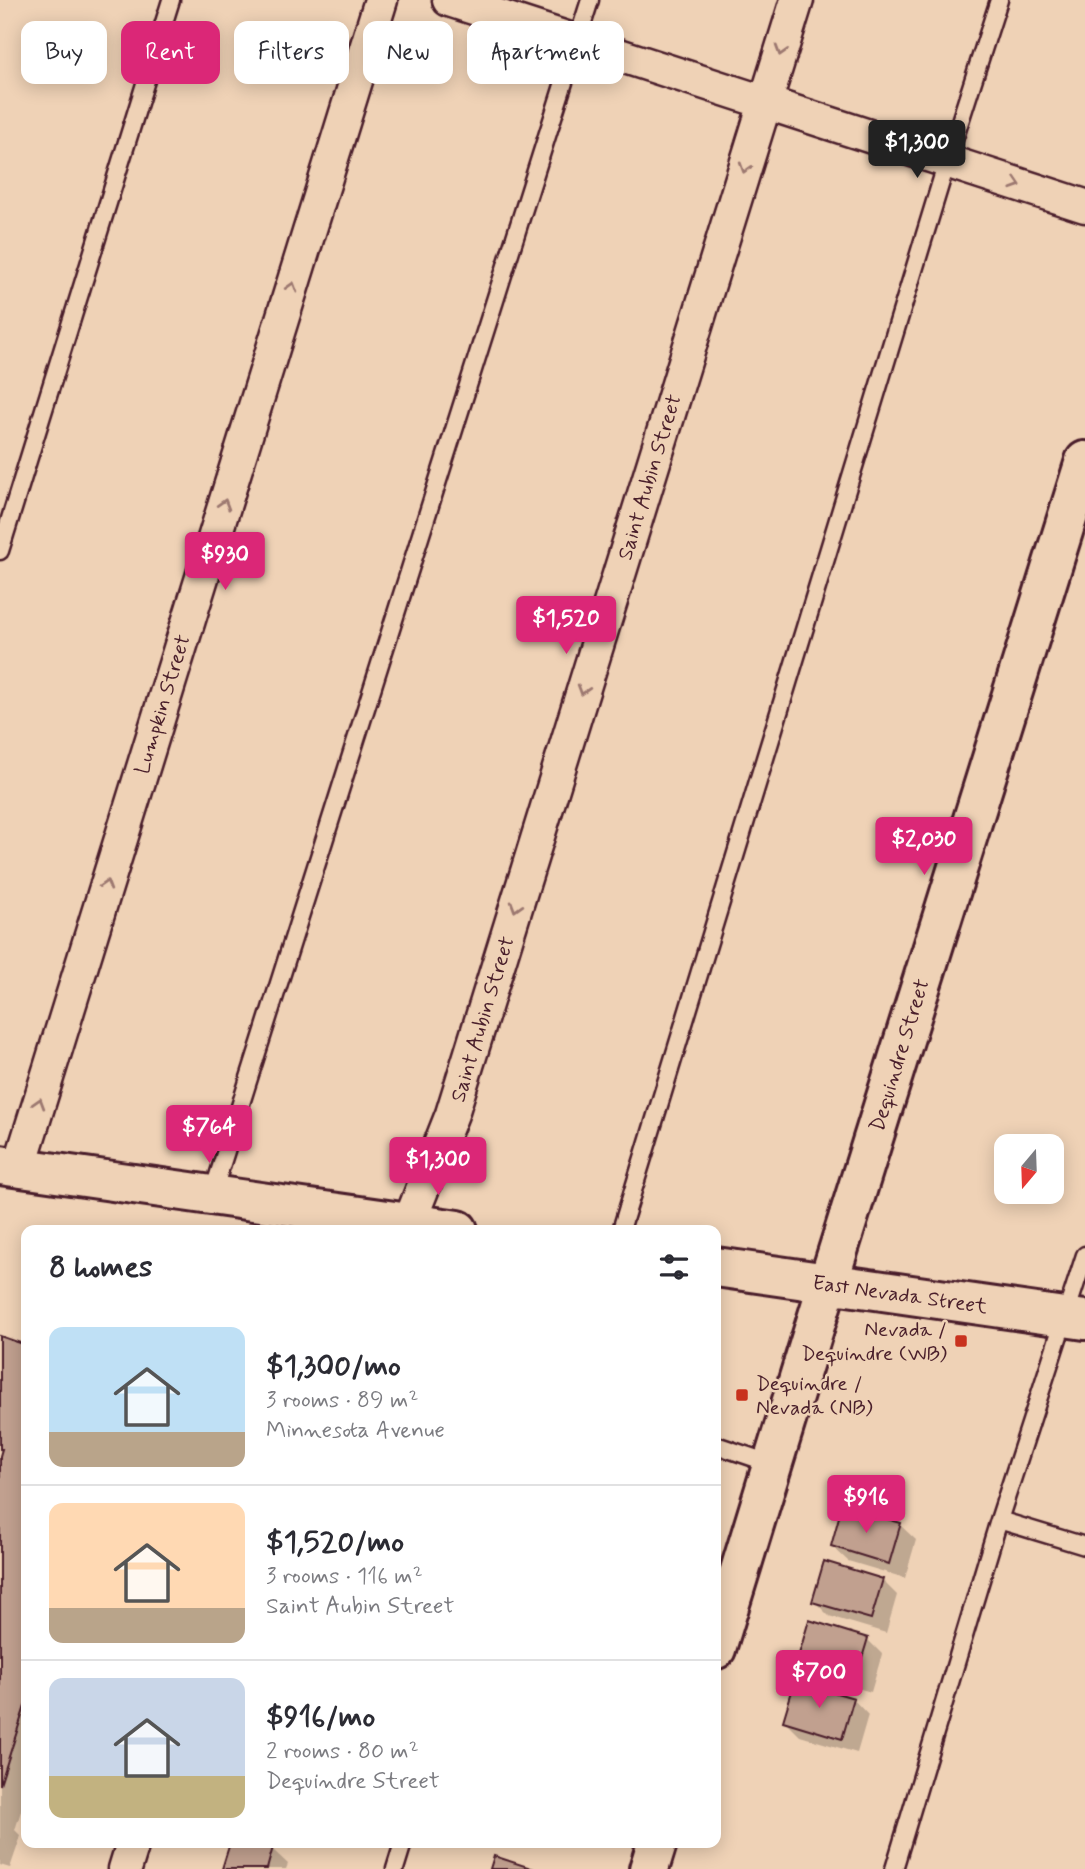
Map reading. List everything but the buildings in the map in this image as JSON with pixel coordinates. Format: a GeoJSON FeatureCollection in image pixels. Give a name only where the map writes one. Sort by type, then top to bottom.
{"type":"FeatureCollection","features":[{"type":"Feature","properties":{"kind":"street","name":"Lumpkin Street"},"geometry":{"type":"LineString","coordinates":[[9,1167],[381,0]]}},
{"type":"Feature","properties":{"kind":"street"},"geometry":{"type":"LineString","coordinates":[[449,0],[514,21]]}},
{"type":"Feature","properties":{"kind":"street","name":"Saint Aubin Street"},"geometry":{"type":"LineString","coordinates":[[407,1225],[452,1114],[797,0]]}},
{"type":"Feature","properties":{"kind":"street"},"geometry":{"type":"LineString","coordinates":[[624,57],[1085,206]]}},
{"type":"Feature","properties":{"kind":"street","name":"Dequindre Street"},"geometry":{"type":"LineString","coordinates":[[721,1632],[828,1283],[1082,480]]}},
{"type":"Feature","properties":{"kind":"street"},"geometry":{"type":"LineString","coordinates":[[9,1167],[212,1195],[394,1225]]}},
{"type":"Feature","properties":{"kind":"street","name":"East Nevada Street"},"geometry":{"type":"LineString","coordinates":[[721,1268],[1075,1319]]}},
{"type":"Feature","properties":{"kind":"street"},"geometry":{"type":"LineString","coordinates":[[125,1869],[132,1848]]}},
{"type":"Feature","properties":{"kind":"street"},"geometry":{"type":"LineString","coordinates":[[649,1869],[655,1848]]}},
{"type":"Feature","properties":{"kind":"lane"},"geometry":{"type":"LineString","coordinates":[[0,551],[171,0]]}},
{"type":"Feature","properties":{"kind":"lane"},"geometry":{"type":"LineString","coordinates":[[584,21],[590,0]]}},
{"type":"Feature","properties":{"kind":"lane"},"geometry":{"type":"LineString","coordinates":[[623,1225],[947,162],[999,0]]}},
{"type":"Feature","properties":{"kind":"lane"},"geometry":{"type":"LineString","coordinates":[[212,1195],[565,84]]}},
{"type":"Feature","properties":{"kind":"lane"},"geometry":{"type":"LineString","coordinates":[[894,1869],[999,1520],[1075,1319],[1085,1255]]}},
{"type":"Feature","properties":{"kind":"lane"},"geometry":{"type":"LineString","coordinates":[[721,1447],[772,1464]]}},
{"type":"Feature","properties":{"kind":"lane"},"geometry":{"type":"LineString","coordinates":[[999,1520],[1085,1546]]}},
{"type":"Feature","properties":{"kind":"lane"},"geometry":{"type":"LineString","coordinates":[[395,1869],[401,1848]]}},
{"type":"Feature","properties":{"kind":"place","name":"Nevada / Dequindre (WB)"},"geometry":{"type":"Point","coordinates":[961,1341]}},
{"type":"Feature","properties":{"kind":"place","name":"Dequindre / Nevada (NB)"},"geometry":{"type":"Point","coordinates":[742,1395]}}]}
